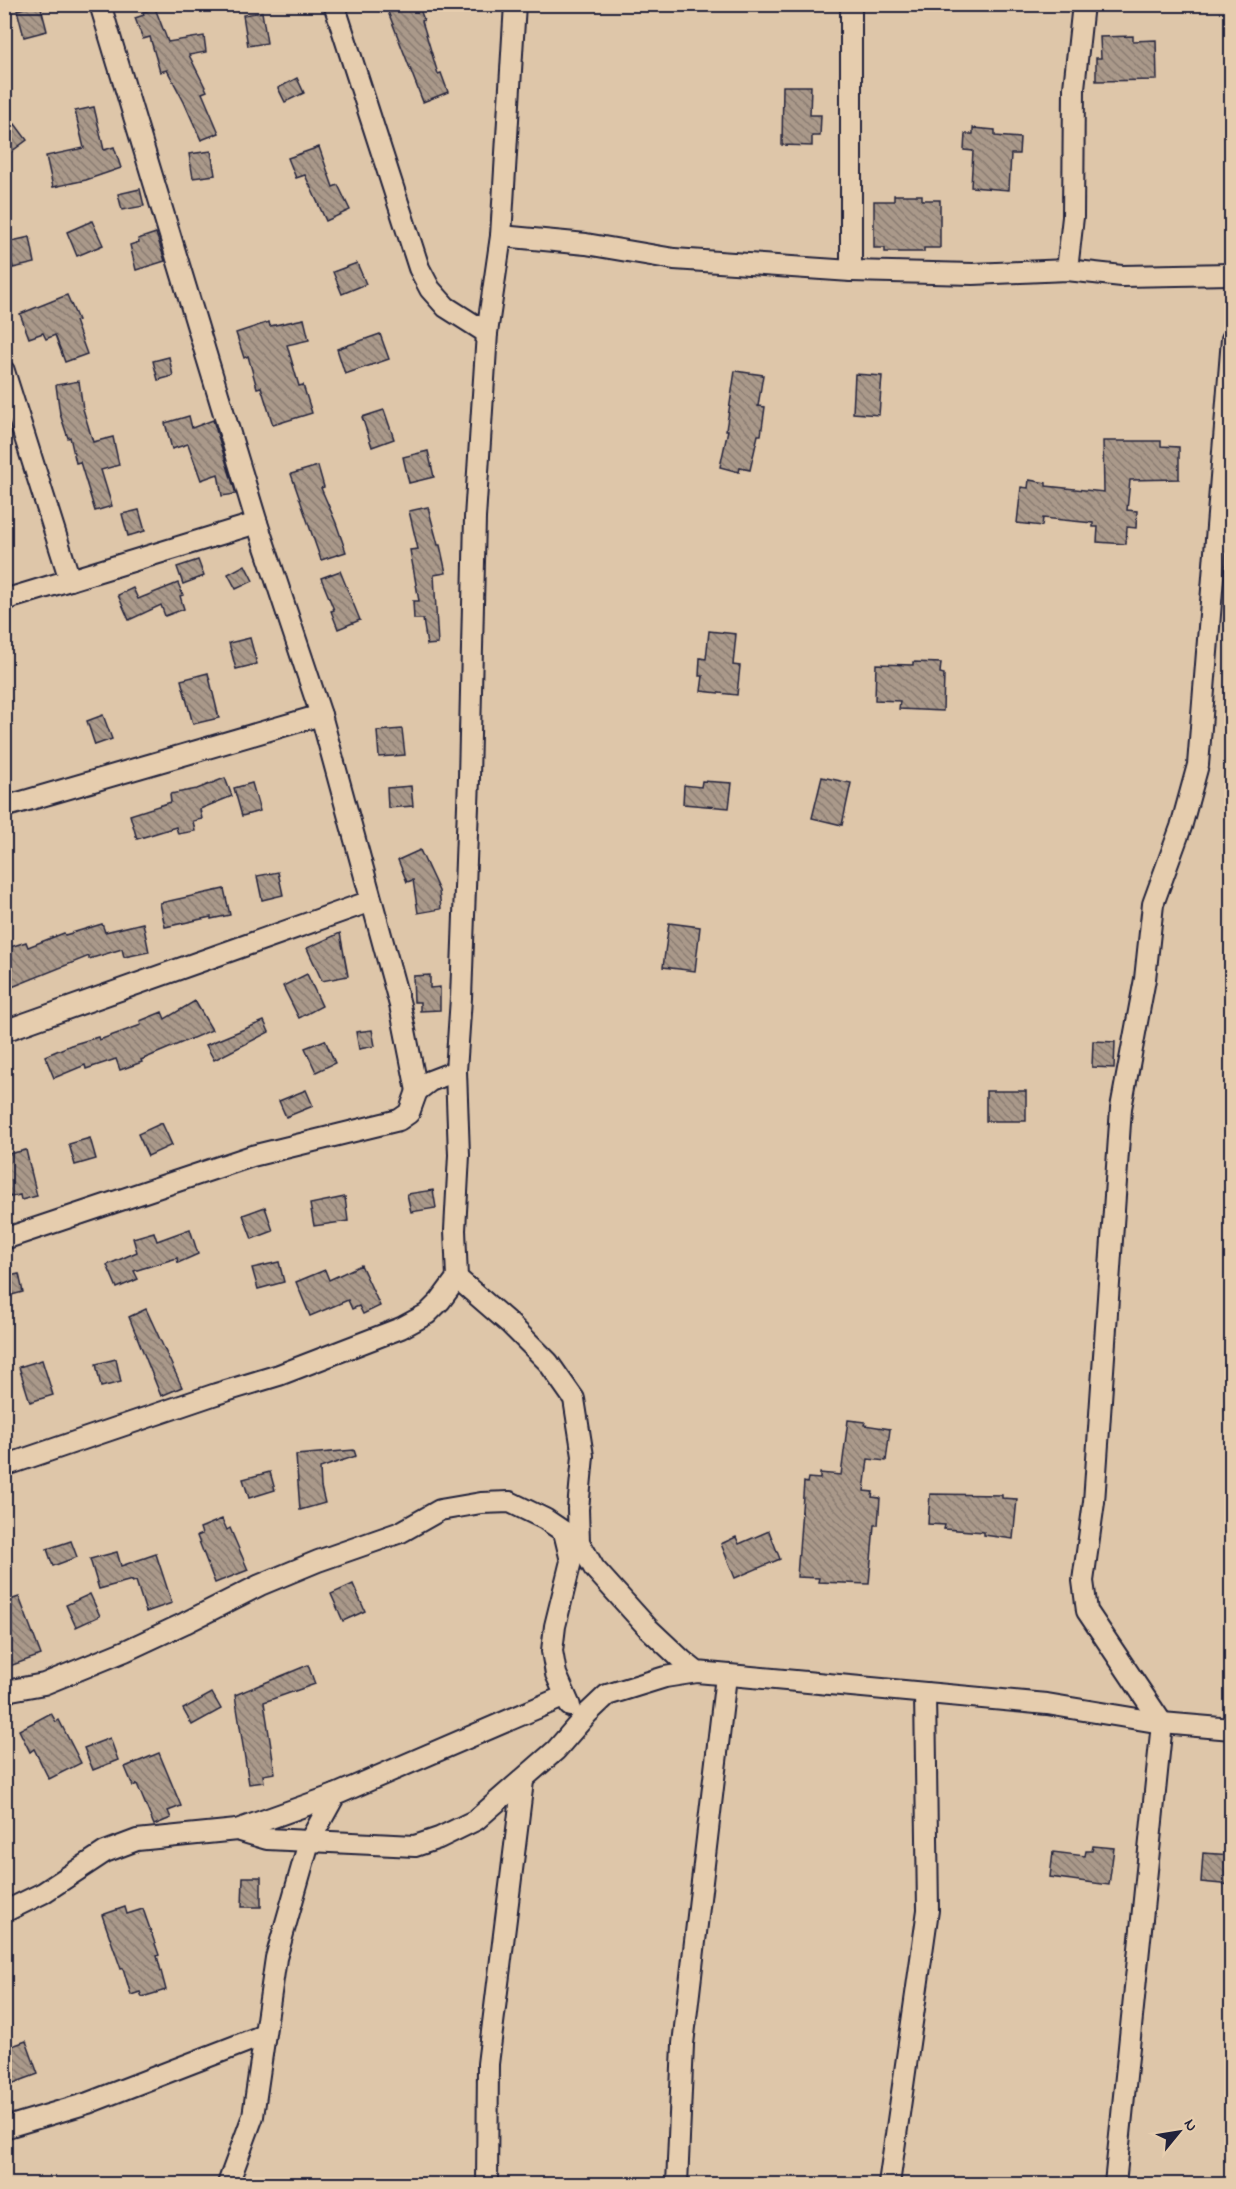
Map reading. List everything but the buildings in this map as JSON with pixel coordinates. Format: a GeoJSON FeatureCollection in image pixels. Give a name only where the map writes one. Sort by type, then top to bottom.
{"type":"FeatureCollection","features":[{"type":"Feature","properties":{"kind":"street"},"geometry":{"type":"LineString","coordinates":[[4,1239],[252,1156],[399,1120],[409,1113],[417,1091],[400,1005],[321,715],[257,523],[100,4]]}},
{"type":"Feature","properties":{"kind":"street"},"geometry":{"type":"LineString","coordinates":[[334,4],[419,268],[430,289],[446,307],[487,333]]}},
{"type":"Feature","properties":{"kind":"street"},"geometry":{"type":"LineString","coordinates":[[4,1466],[279,1375],[401,1328],[427,1314],[457,1278],[455,1230],[459,1155],[456,1071],[469,778],[475,518],[487,333],[501,236],[515,4]]}},
{"type":"Feature","properties":{"kind":"street"},"geometry":{"type":"LineString","coordinates":[[851,4],[851,270]]}},
{"type":"Feature","properties":{"kind":"street"},"geometry":{"type":"LineString","coordinates":[[1067,270],[1073,217],[1074,88],[1083,4]]}},
{"type":"Feature","properties":{"kind":"street"},"geometry":{"type":"LineString","coordinates":[[501,236],[586,244],[674,259],[851,270],[973,274],[1067,270],[1122,276],[1232,273]]}},
{"type":"Feature","properties":{"kind":"street"},"geometry":{"type":"LineString","coordinates":[[1115,2184],[1162,1723],[1087,1611],[1083,1581],[1094,1502],[1121,1108],[1145,979],[1153,904],[1181,827],[1198,765],[1232,339]]}},
{"type":"Feature","properties":{"kind":"street"},"geometry":{"type":"LineString","coordinates":[[4,371],[70,580]]}},
{"type":"Feature","properties":{"kind":"street"},"geometry":{"type":"LineString","coordinates":[[4,600],[257,523]]}},
{"type":"Feature","properties":{"kind":"street"},"geometry":{"type":"LineString","coordinates":[[4,807],[321,715]]}},
{"type":"Feature","properties":{"kind":"street"},"geometry":{"type":"LineString","coordinates":[[4,1031],[371,901]]}},
{"type":"Feature","properties":{"kind":"street"},"geometry":{"type":"LineString","coordinates":[[417,1091],[430,1081],[456,1071]]}},
{"type":"Feature","properties":{"kind":"street"},"geometry":{"type":"LineString","coordinates":[[457,1278],[510,1324],[548,1362],[574,1399],[584,1456],[578,1509],[571,1537],[571,1561],[555,1626],[552,1651],[556,1674],[579,1723]]}},
{"type":"Feature","properties":{"kind":"street"},"geometry":{"type":"LineString","coordinates":[[4,1694],[11,1690],[44,1684],[125,1651],[260,1585],[401,1532],[440,1510],[481,1503],[510,1502],[545,1519],[571,1537],[594,1568],[648,1628],[697,1672]]}},
{"type":"Feature","properties":{"kind":"street"},"geometry":{"type":"LineString","coordinates":[[237,1830],[267,1839],[309,1842],[415,1846],[439,1838],[477,1820],[523,1781],[556,1750],[607,1695],[665,1677],[697,1672],[1047,1704],[1162,1723],[1232,1729]]}},
{"type":"Feature","properties":{"kind":"street"},"geometry":{"type":"LineString","coordinates":[[677,2184],[682,2044],[726,1676]]}},
{"type":"Feature","properties":{"kind":"street"},"geometry":{"type":"LineString","coordinates":[[889,2184],[928,1910],[925,1693]]}},
{"type":"Feature","properties":{"kind":"street"},"geometry":{"type":"LineString","coordinates":[[4,1912],[43,1893],[105,1852],[137,1840],[237,1830],[335,1795],[565,1696]]}},
{"type":"Feature","properties":{"kind":"street"},"geometry":{"type":"LineString","coordinates":[[487,2184],[488,2064],[523,1781]]}},
{"type":"Feature","properties":{"kind":"street"},"geometry":{"type":"LineString","coordinates":[[228,2184],[252,2116],[276,1958],[309,1842],[335,1795]]}},
{"type":"Feature","properties":{"kind":"street"},"geometry":{"type":"LineString","coordinates":[[4,2128],[88,2103],[264,2035]]}}]}
